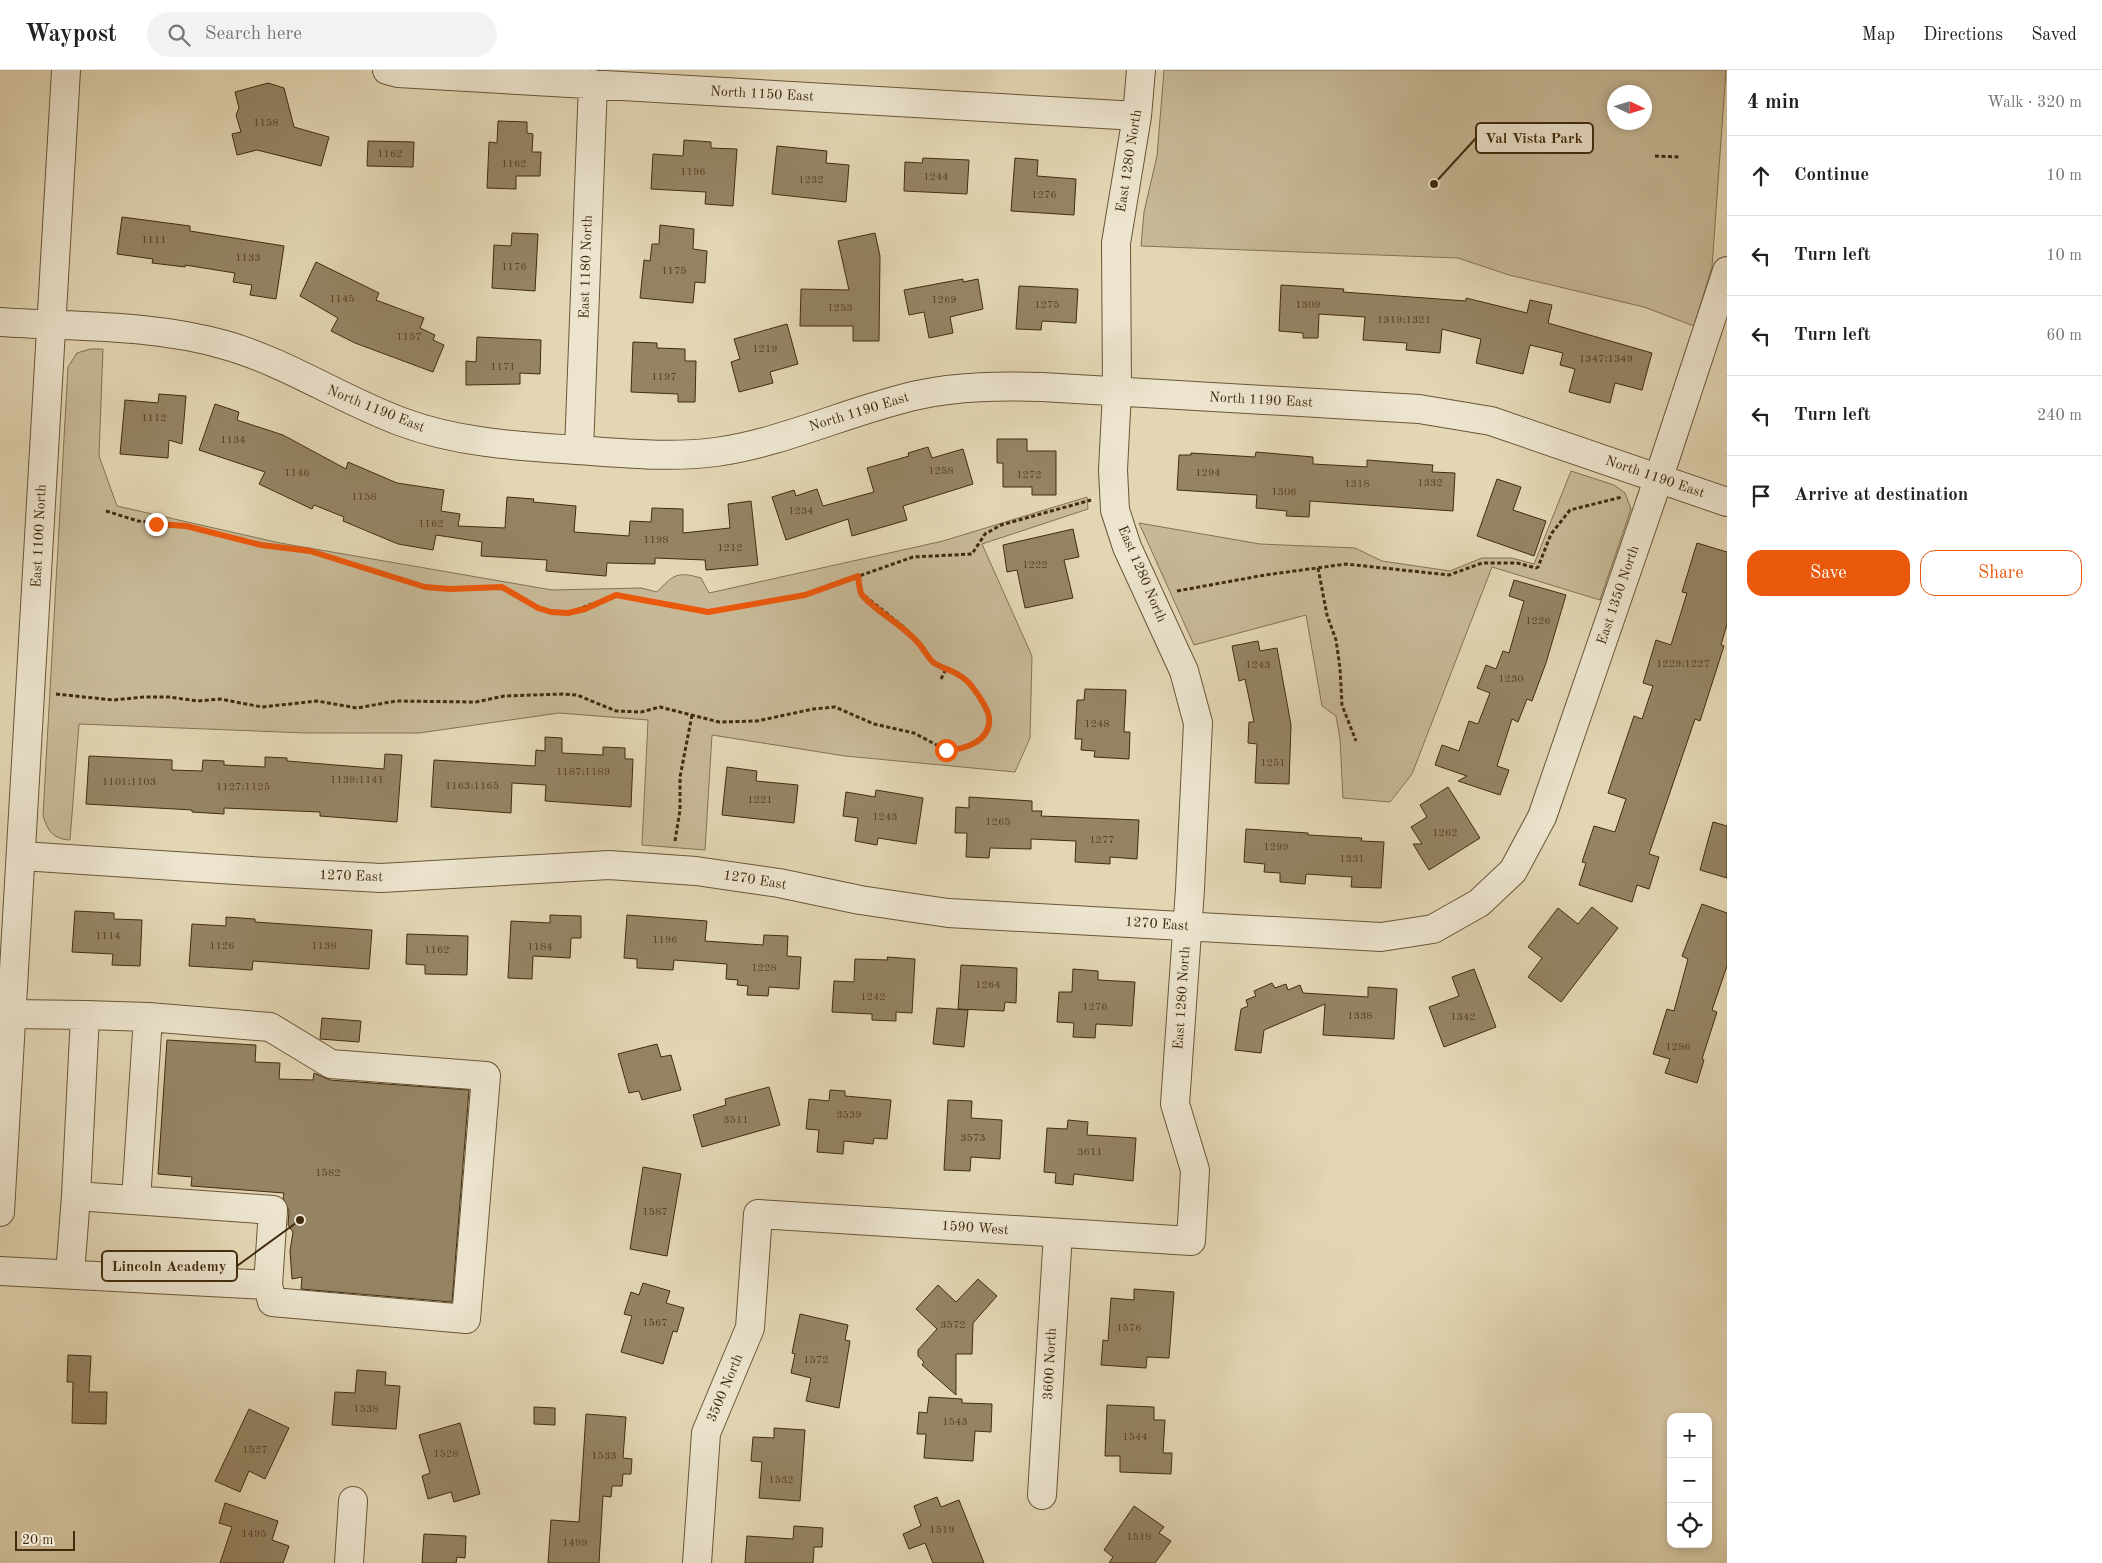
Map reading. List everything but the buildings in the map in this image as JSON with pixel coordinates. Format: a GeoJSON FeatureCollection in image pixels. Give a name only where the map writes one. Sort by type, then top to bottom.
{"type":"FeatureCollection","features":[{"type":"Feature","properties":{"kind":"street","name":"East 1100 North"},"geometry":{"type":"LineString","coordinates":[[0,1212],[9,1019],[22,856],[66,70]]}},
{"type":"Feature","properties":{"kind":"street","name":"North 1150 East"},"geometry":{"type":"LineString","coordinates":[[387,70],[398,73],[1137,116]]}},
{"type":"Feature","properties":{"kind":"street","name":"East 1280 North"},"geometry":{"type":"LineString","coordinates":[[1142,70],[1137,116],[1116,243],[1117,391],[1113,470],[1115,510],[1127,546],[1184,672],[1198,723],[1188,926],[1175,1104],[1195,1170],[1191,1241]]}},
{"type":"Feature","properties":{"kind":"street","name":"East 1180 North"},"geometry":{"type":"LineString","coordinates":[[579,450],[593,84]]}},
{"type":"Feature","properties":{"kind":"street","name":"East 1350 North"},"geometry":{"type":"LineString","coordinates":[[1479,904],[1513,871],[1542,816],[1659,477],[1727,270]]}},
{"type":"Feature","properties":{"kind":"street","name":"North 1190 East"},"geometry":{"type":"LineString","coordinates":[[0,322],[180,335],[226,345],[276,365],[403,423],[442,434],[498,444],[680,455],[718,452],[756,444],[862,411],[942,390],[1006,386],[1117,391],[1428,411],[1491,421],[1659,477],[1727,502]]}},
{"type":"Feature","properties":{"kind":"street","name":"1270 East"},"geometry":{"type":"LineString","coordinates":[[22,856],[251,872],[381,878],[609,865],[696,871],[948,913],[1381,938],[1433,929],[1479,904]]}},
{"type":"Feature","properties":{"kind":"street"},"geometry":{"type":"LineString","coordinates":[[70,1274],[85,1015]]}},
{"type":"Feature","properties":{"kind":"street"},"geometry":{"type":"LineString","coordinates":[[9,1019],[85,1015],[270,1027],[331,1064],[486,1076],[466,1320],[272,1302],[268,1285],[273,1210],[76,1196]]}},
{"type":"Feature","properties":{"kind":"street"},"geometry":{"type":"LineString","coordinates":[[136,1200],[148,1018]]}},
{"type":"Feature","properties":{"kind":"street","name":"1590 West"},"geometry":{"type":"LineString","coordinates":[[758,1214],[1191,1241]]}},
{"type":"Feature","properties":{"kind":"street","name":"3500 North"},"geometry":{"type":"LineString","coordinates":[[697,1563],[706,1433],[750,1328],[758,1214]]}},
{"type":"Feature","properties":{"kind":"street","name":"3600 North"},"geometry":{"type":"LineString","coordinates":[[1042,1495],[1058,1234]]}},
{"type":"Feature","properties":{"kind":"street"},"geometry":{"type":"LineString","coordinates":[[0,1271],[268,1285]]}},
{"type":"Feature","properties":{"kind":"street"},"geometry":{"type":"LineString","coordinates":[[349,1563],[353,1501]]}},
{"type":"Feature","properties":{"kind":"path"},"geometry":{"type":"LineString","coordinates":[[1655,156],[1681,158]]}},
{"type":"Feature","properties":{"kind":"path"},"geometry":{"type":"LineString","coordinates":[[1177,591],[1354,564],[1449,576],[1482,563],[1517,563],[1536,568],[1551,534],[1570,510],[1622,497]]}},
{"type":"Feature","properties":{"kind":"path"},"geometry":{"type":"LineString","coordinates":[[106,511],[138,521],[186,526],[261,545],[310,551],[425,587],[450,589],[502,587],[538,608],[551,612],[568,613],[585,609],[616,595],[708,612],[805,595],[914,557],[972,554],[985,534],[1001,525],[1091,500]]}},
{"type":"Feature","properties":{"kind":"path"},"geometry":{"type":"LineString","coordinates":[[1318,568],[1328,615],[1336,640],[1342,705],[1356,741]]}},
{"type":"Feature","properties":{"kind":"path"},"geometry":{"type":"LineString","coordinates":[[56,694],[113,700],[144,697],[169,697],[198,701],[220,699],[262,707],[317,701],[357,708],[396,701],[476,702],[504,696],[563,694],[577,695],[616,711],[641,712],[660,707],[719,722],[757,721],[813,709],[835,707],[874,724],[914,732],[946,750],[958,750],[971,746],[981,738],[988,728],[989,717],[985,705],[969,683],[961,676],[934,662],[905,628],[861,593],[858,576]]}},
{"type":"Feature","properties":{"kind":"path"},"geometry":{"type":"LineString","coordinates":[[941,679],[946,669]]}},
{"type":"Feature","properties":{"kind":"path"},"geometry":{"type":"LineString","coordinates":[[675,841],[680,810],[680,777],[692,715]]}},
{"type":"Feature","properties":{"kind":"shaded area"},"geometry":{"type":"Polygon","coordinates":[[[1164,70],[1726,70],[1712,267],[1694,326],[1644,307],[1509,275],[1458,258],[1141,246],[1144,212],[1157,156],[1164,70]]]}},
{"type":"Feature","properties":{"kind":"shaded area"},"geometry":{"type":"Polygon","coordinates":[[[90,349],[103,349],[99,456],[117,506],[280,543],[552,590],[641,588],[657,592],[672,578],[686,575],[701,578],[709,593],[943,541],[1087,497],[1088,509],[982,544],[1032,656],[1030,738],[1015,772],[845,756],[712,735],[705,850],[642,845],[648,720],[559,713],[419,733],[306,733],[79,724],[70,840],[59,838],[49,830],[43,816],[68,367],[77,353],[90,349]]]}},
{"type":"Feature","properties":{"kind":"shaded area"},"geometry":{"type":"Polygon","coordinates":[[[1571,471],[1614,485],[1625,493],[1631,509],[1600,600],[1492,567],[1412,774],[1390,802],[1343,798],[1340,739],[1336,716],[1322,706],[1306,615],[1194,645],[1139,523],[1260,544],[1355,548],[1382,561],[1450,571],[1482,558],[1512,558],[1534,564],[1571,471]]]}},
{"type":"Feature","properties":{"kind":"place","name":"Val Vista Park"},"geometry":{"type":"Point","coordinates":[1434,184]}},
{"type":"Feature","properties":{"kind":"place","name":"Lincoln Academy"},"geometry":{"type":"Point","coordinates":[300,1220]}},
{"type":"Feature","properties":{"kind":"route"},"geometry":{"type":"LineString","coordinates":[[156,524],[186,526],[261,545],[310,551],[425,587],[450,589],[502,587],[538,608],[551,612],[568,613],[585,609],[603,599],[616,595],[708,612],[805,595],[858,576],[861,593],[867,600],[905,628],[934,662],[961,676],[969,683],[985,705],[989,717],[988,728],[981,738],[971,746],[958,750],[946,750]]}}]}
